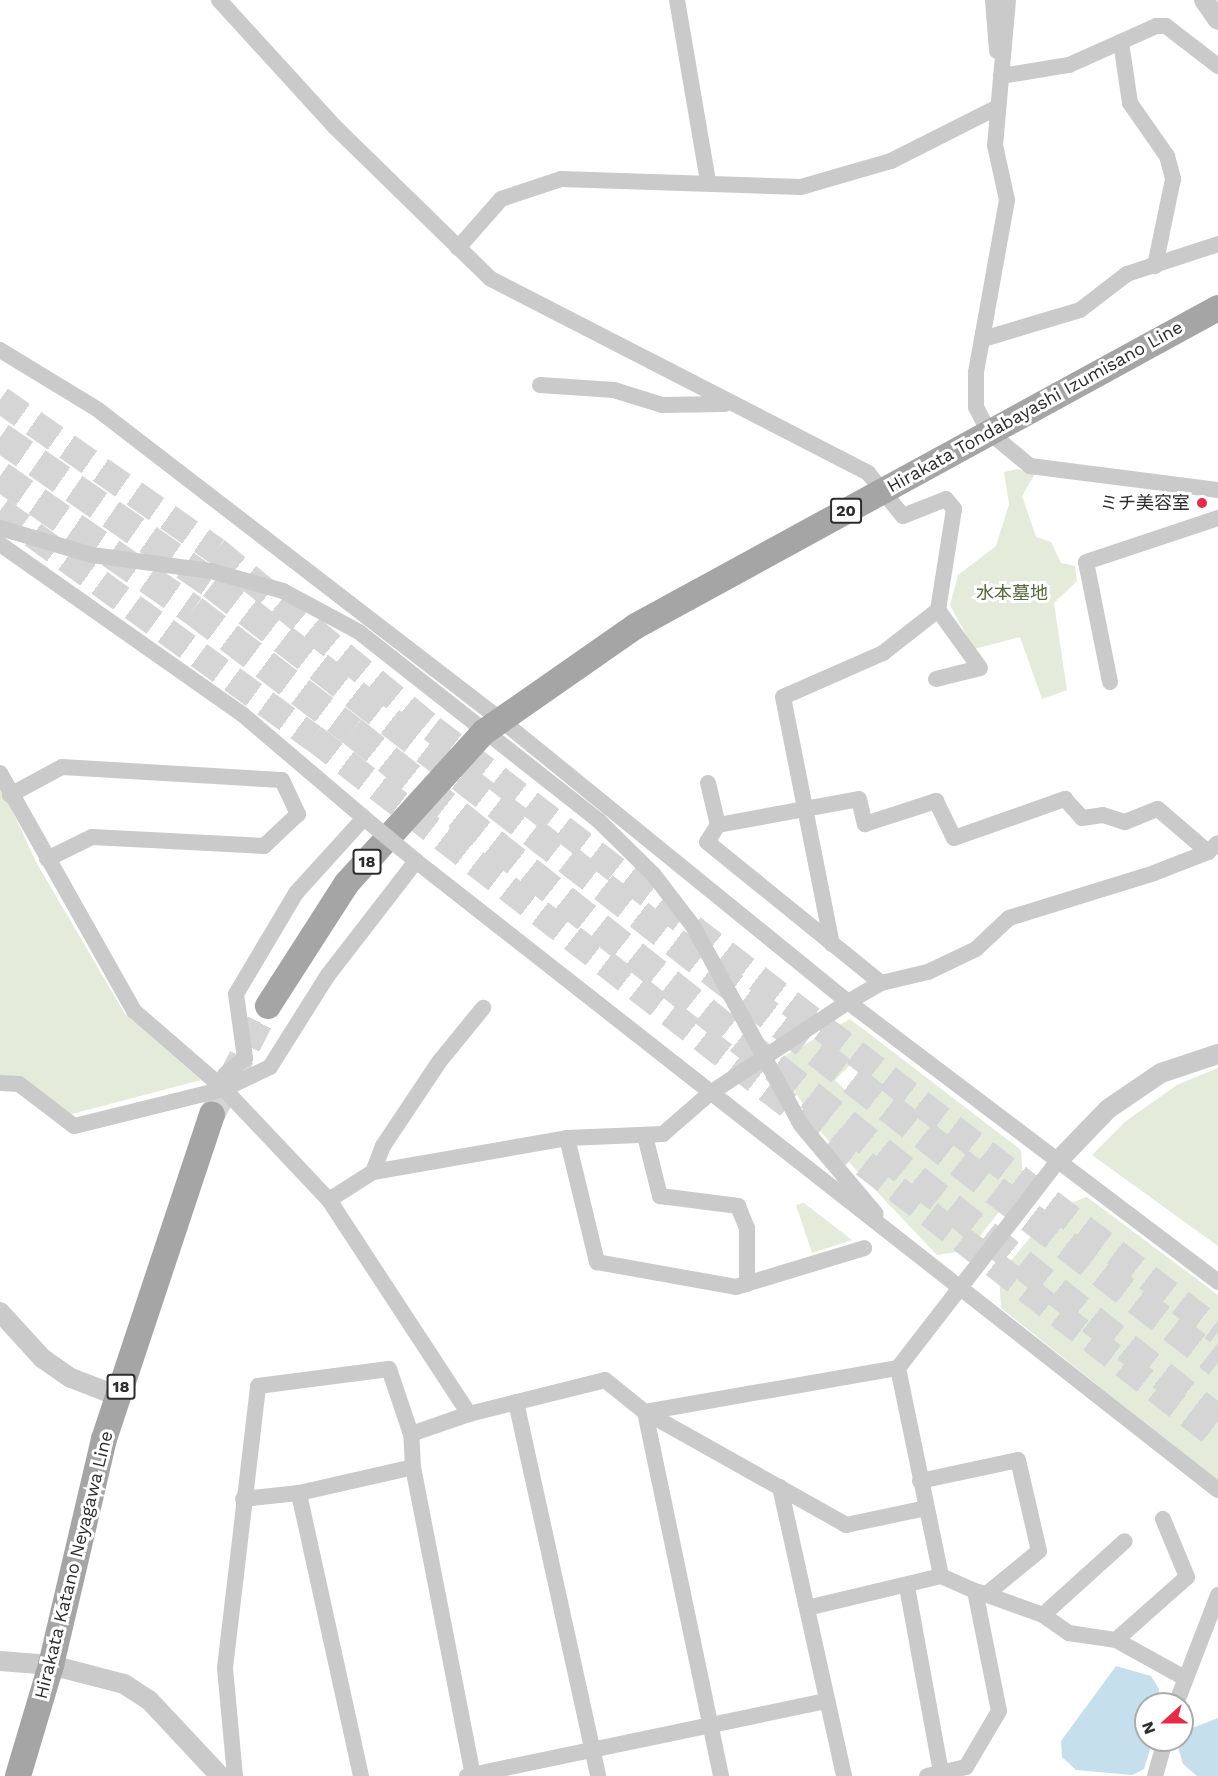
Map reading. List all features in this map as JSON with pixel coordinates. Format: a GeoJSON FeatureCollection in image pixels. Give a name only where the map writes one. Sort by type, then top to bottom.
{"type":"FeatureCollection","features":[{"type":"Feature","properties":{"kind":"main road","name":"Hirakata Tondabayashi Izumisano Line"},"geometry":{"type":"LineString","coordinates":[[493,726],[636,626],[1218,308]]}},
{"type":"Feature","properties":{"kind":"main road","name":"18"},"geometry":{"type":"LineString","coordinates":[[268,1006],[347,883],[493,726]]}},
{"type":"Feature","properties":{"kind":"main road","name":"Hirakata Katano Neyagawa Line"},"geometry":{"type":"LineString","coordinates":[[18,1776],[51,1665],[118,1396],[212,1115]]}},
{"type":"Feature","properties":{"kind":"street"},"geometry":{"type":"LineString","coordinates":[[219,0],[336,128],[491,279],[726,404],[868,473],[903,516],[946,499],[954,509],[938,610],[883,653],[783,697],[831,944]]}},
{"type":"Feature","properties":{"kind":"street"},"geometry":{"type":"LineString","coordinates":[[677,0],[708,182]]}},
{"type":"Feature","properties":{"kind":"street"},"geometry":{"type":"LineString","coordinates":[[993,0],[1001,72]]}},
{"type":"Feature","properties":{"kind":"street"},"geometry":{"type":"LineString","coordinates":[[1008,0],[995,145],[1007,200],[982,339],[976,407],[989,432],[1030,466],[1218,490]]}},
{"type":"Feature","properties":{"kind":"street"},"geometry":{"type":"LineString","coordinates":[[1204,0],[1218,20]]}},
{"type":"Feature","properties":{"kind":"street"},"geometry":{"type":"LineString","coordinates":[[1001,72],[1069,65],[1121,42],[1166,26],[1218,66]]}},
{"type":"Feature","properties":{"kind":"street"},"geometry":{"type":"LineString","coordinates":[[1121,42],[1130,103],[1167,156],[1173,179],[1155,266]]}},
{"type":"Feature","properties":{"kind":"street"},"geometry":{"type":"LineString","coordinates":[[458,248],[501,200],[561,179],[708,182],[801,187],[891,161],[998,107]]}},
{"type":"Feature","properties":{"kind":"street"},"geometry":{"type":"LineString","coordinates":[[982,339],[1080,310],[1114,281],[1218,243]]}},
{"type":"Feature","properties":{"kind":"street"},"geometry":{"type":"LineString","coordinates":[[0,350],[97,409],[493,726],[848,1002],[1218,1282]]}},
{"type":"Feature","properties":{"kind":"street"},"geometry":{"type":"LineString","coordinates":[[540,385],[614,390],[662,405],[726,404]]}},
{"type":"Feature","properties":{"kind":"street"},"geometry":{"type":"LineString","coordinates":[[1110,682],[1086,562],[1218,518]]}},
{"type":"Feature","properties":{"kind":"street"},"geometry":{"type":"LineString","coordinates":[[0,528],[92,555],[212,571],[283,591],[358,632],[493,726],[598,820],[653,874],[693,926],[801,1125],[891,1234]]}},
{"type":"Feature","properties":{"kind":"street"},"geometry":{"type":"LineString","coordinates":[[0,544],[242,714],[416,861],[709,1094],[1218,1490]]}},
{"type":"Feature","properties":{"kind":"street"},"geometry":{"type":"LineString","coordinates":[[936,679],[981,668],[938,610]]}},
{"type":"Feature","properties":{"kind":"street"},"geometry":{"type":"LineString","coordinates":[[10,795],[62,767],[282,780],[298,814],[264,846],[92,837],[47,859]]}},
{"type":"Feature","properties":{"kind":"street"},"geometry":{"type":"LineString","coordinates":[[0,773],[10,795],[134,1011],[224,1089],[329,1200],[470,1414]]}},
{"type":"Feature","properties":{"kind":"street"},"geometry":{"type":"LineString","coordinates":[[708,783],[718,825],[707,842],[881,983]]}},
{"type":"Feature","properties":{"kind":"street"},"geometry":{"type":"LineString","coordinates":[[718,825],[859,799],[865,824],[936,801],[954,838],[1065,799],[1082,818],[1102,815],[1125,822],[1158,809],[1213,848]]}},
{"type":"Feature","properties":{"kind":"street"},"geometry":{"type":"LineString","coordinates":[[224,1089],[225,1075],[244,1058],[236,994],[296,893],[364,818]]}},
{"type":"Feature","properties":{"kind":"street"},"geometry":{"type":"LineString","coordinates":[[329,1200],[373,1172],[567,1138],[663,1134],[709,1094],[848,1002],[881,983],[928,972],[976,949],[1009,918],[1213,848]]}},
{"type":"Feature","properties":{"kind":"street"},"geometry":{"type":"LineString","coordinates":[[0,1083],[20,1084],[74,1126],[224,1089],[270,1067],[328,975],[416,861]]}},
{"type":"Feature","properties":{"kind":"street"},"geometry":{"type":"LineString","coordinates":[[373,1172],[383,1146],[433,1071],[483,1008]]}},
{"type":"Feature","properties":{"kind":"street"},"geometry":{"type":"LineString","coordinates":[[645,1412],[898,1368],[961,1292],[1058,1161],[1108,1109],[1161,1073],[1218,1054]]}},
{"type":"Feature","properties":{"kind":"street"},"geometry":{"type":"LineString","coordinates":[[645,1136],[660,1196],[738,1206],[747,1228],[747,1284]]}},
{"type":"Feature","properties":{"kind":"street"},"geometry":{"type":"LineString","coordinates":[[567,1138],[597,1262],[736,1287],[864,1248]]}},
{"type":"Feature","properties":{"kind":"street"},"geometry":{"type":"LineString","coordinates":[[0,1312],[42,1358],[71,1378],[118,1396]]}},
{"type":"Feature","properties":{"kind":"street"},"geometry":{"type":"LineString","coordinates":[[898,1368],[941,1576]]}},
{"type":"Feature","properties":{"kind":"street"},"geometry":{"type":"LineString","coordinates":[[235,1776],[225,1668],[258,1386],[389,1369],[411,1434],[413,1467],[470,1775],[593,1753],[710,1725],[826,1701]]}},
{"type":"Feature","properties":{"kind":"street"},"geometry":{"type":"LineString","coordinates":[[411,1434],[470,1414],[605,1380],[645,1412],[846,1525],[926,1508]]}},
{"type":"Feature","properties":{"kind":"street"},"geometry":{"type":"LineString","coordinates":[[516,1402],[598,1776]]}},
{"type":"Feature","properties":{"kind":"street"},"geometry":{"type":"LineString","coordinates":[[645,1412],[721,1776]]}},
{"type":"Feature","properties":{"kind":"street"},"geometry":{"type":"LineString","coordinates":[[920,1481],[1018,1460],[1039,1551],[982,1592]]}},
{"type":"Feature","properties":{"kind":"street"},"geometry":{"type":"LineString","coordinates":[[243,1499],[300,1494],[413,1467]]}},
{"type":"Feature","properties":{"kind":"street"},"geometry":{"type":"LineString","coordinates":[[780,1487],[844,1776]]}},
{"type":"Feature","properties":{"kind":"street"},"geometry":{"type":"LineString","coordinates":[[300,1494],[361,1776]]}},
{"type":"Feature","properties":{"kind":"street"},"geometry":{"type":"LineString","coordinates":[[1116,1640],[1187,1578],[1163,1519]]}},
{"type":"Feature","properties":{"kind":"street"},"geometry":{"type":"LineString","coordinates":[[1043,1615],[1125,1540]]}},
{"type":"Feature","properties":{"kind":"street"},"geometry":{"type":"LineString","coordinates":[[807,1608],[907,1587],[941,1576],[1043,1615],[1069,1633],[1116,1640],[1183,1677]]}},
{"type":"Feature","properties":{"kind":"street"},"geometry":{"type":"LineString","coordinates":[[907,1587],[934,1774],[966,1767],[999,1712],[982,1592]]}},
{"type":"Feature","properties":{"kind":"street"},"geometry":{"type":"LineString","coordinates":[[1179,1692],[1183,1677],[1218,1595]]}},
{"type":"Feature","properties":{"kind":"street"},"geometry":{"type":"LineString","coordinates":[[0,1661],[51,1665],[124,1684],[149,1700],[220,1776]]}},
{"type":"Feature","properties":{"kind":"street"},"geometry":{"type":"LineString","coordinates":[[1155,1776],[1162,1752]]}},
{"type":"Feature","properties":{"kind":"green space","name":"水本墓地"},"geometry":{"type":"Polygon","coordinates":[[[1017,469],[1035,474],[1022,496],[1036,537],[1051,542],[1061,563],[1075,566],[1077,581],[1054,603],[1067,690],[1042,699],[1020,637],[974,649],[950,605],[958,575],[996,546],[1009,504],[1004,472],[1017,469]]]}},
{"type":"Feature","properties":{"kind":"green space"},"geometry":{"type":"Polygon","coordinates":[[[0,784],[36,862],[125,1014],[201,1080],[68,1115],[0,1079],[0,784]]]}},
{"type":"Feature","properties":{"kind":"green space"},"geometry":{"type":"Polygon","coordinates":[[[850,1019],[1021,1150],[1023,1181],[969,1250],[937,1255],[825,1137],[795,1092],[779,1059],[850,1019]],[[854,1061],[835,1080],[855,1100],[874,1081],[854,1061]]]}},
{"type":"Feature","properties":{"kind":"green space"},"geometry":{"type":"Polygon","coordinates":[[[1218,1068],[1218,1246],[1092,1155],[1126,1121],[1177,1085],[1218,1068]]]}},
{"type":"Feature","properties":{"kind":"green space"},"geometry":{"type":"Polygon","coordinates":[[[1087,1197],[1218,1295],[1218,1481],[1001,1308],[999,1275],[1054,1209],[1087,1197]]]}},
{"type":"Feature","properties":{"kind":"green space"},"geometry":{"type":"Polygon","coordinates":[[[804,1203],[852,1240],[812,1253],[796,1205],[804,1203]]]}},
{"type":"Feature","properties":{"kind":"water"},"geometry":{"type":"Polygon","coordinates":[[[1116,1666],[1151,1676],[1159,1692],[1134,1692],[1134,1752],[1149,1752],[1144,1769],[1132,1775],[1076,1770],[1062,1757],[1061,1741],[1116,1666]]]}},
{"type":"Feature","properties":{"kind":"water"},"geometry":{"type":"Polygon","coordinates":[[[1218,1718],[1218,1776],[1197,1776],[1183,1764],[1180,1752],[1194,1752],[1194,1727],[1218,1718]]]}},
{"type":"Feature","properties":{"kind":"tunnel"},"geometry":{"type":"LineString","coordinates":[[0,399],[216,550],[432,728],[1218,1331]]}},
{"type":"Feature","properties":{"kind":"tunnel"},"geometry":{"type":"LineString","coordinates":[[0,437],[212,584],[1218,1363]]}},
{"type":"Feature","properties":{"kind":"tunnel"},"geometry":{"type":"LineString","coordinates":[[0,476],[193,610],[352,731],[1218,1420]]}},
{"type":"Feature","properties":{"kind":"tunnel"},"geometry":{"type":"LineString","coordinates":[[0,510],[313,737],[1218,1437]]}},
{"type":"Feature","properties":{"kind":"tunnel"},"geometry":{"type":"LineString","coordinates":[[212,1115],[268,1006]]}},
{"type":"Feature","properties":{"kind":"place","name":"ミチ美容室"},"geometry":{"type":"Point","coordinates":[1202,503]}}]}
